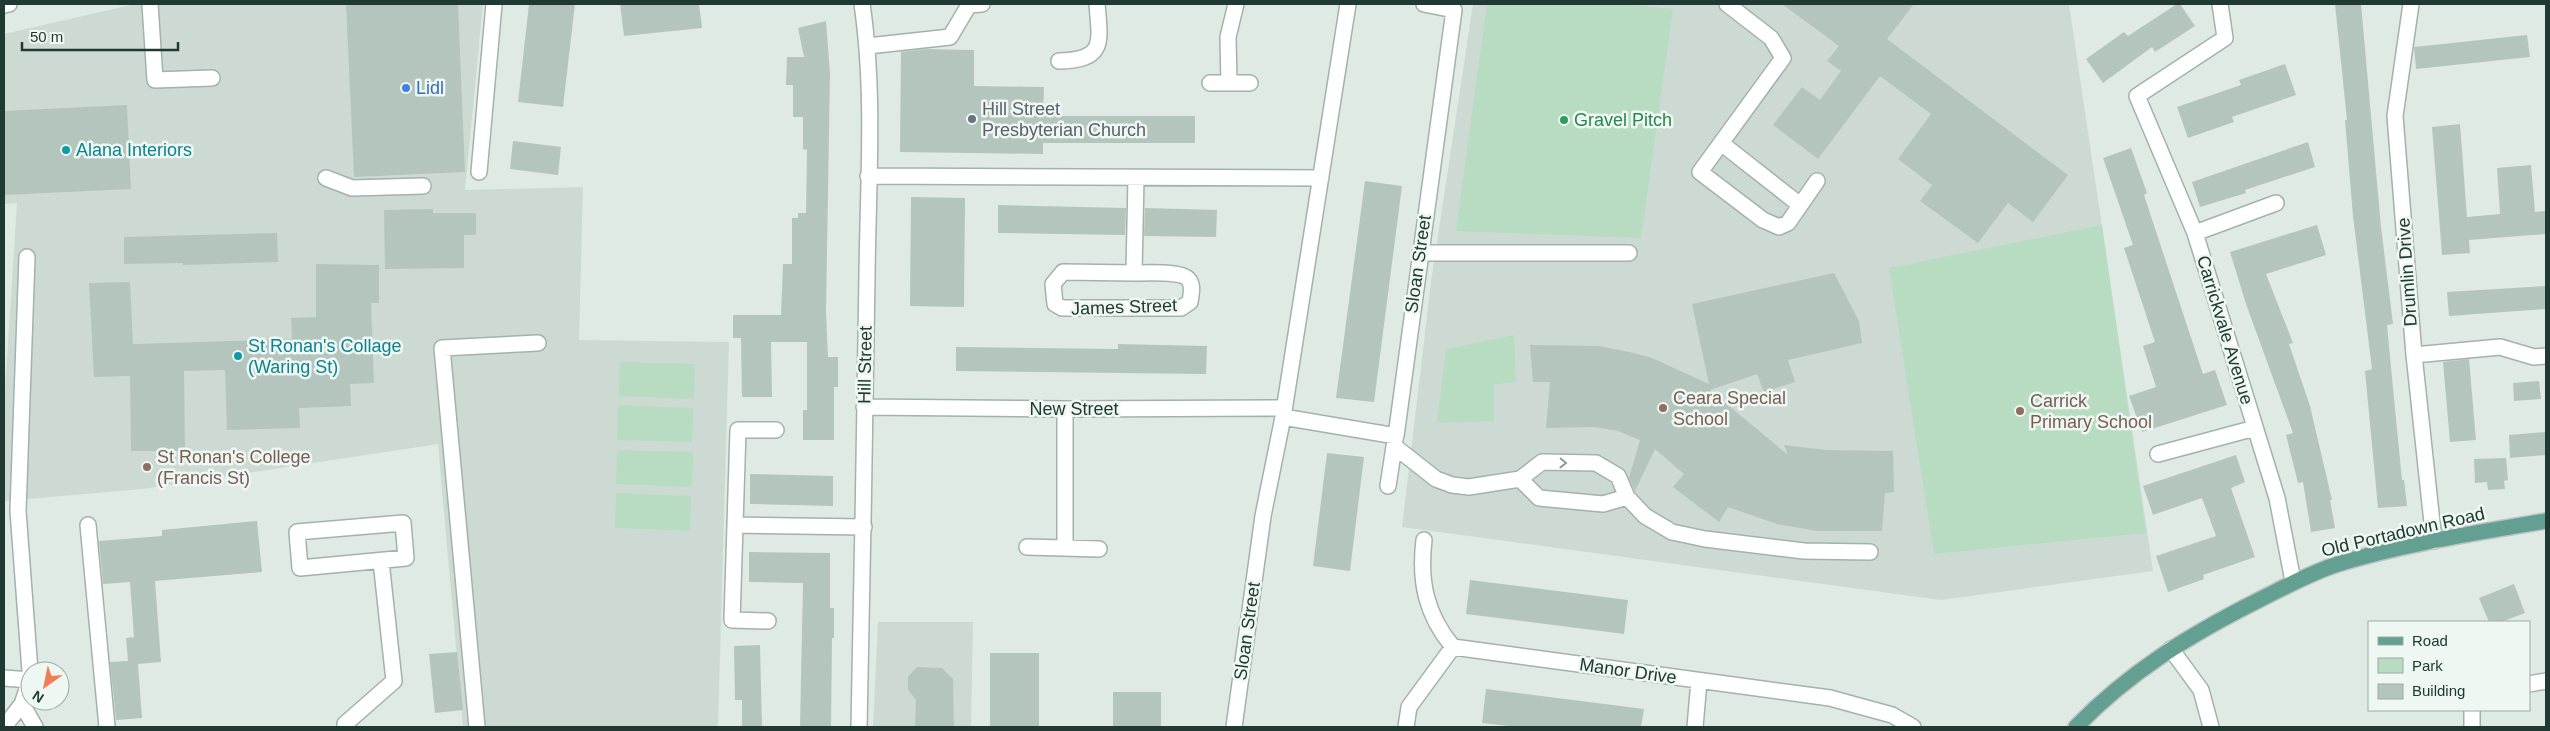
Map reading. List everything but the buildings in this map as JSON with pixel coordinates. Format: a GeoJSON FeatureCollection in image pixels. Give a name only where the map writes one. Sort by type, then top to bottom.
{"type":"FeatureCollection","features":[{"type":"Feature","properties":{"kind":"main road","name":"Old Portadown Road"},"geometry":{"type":"LineString","coordinates":[[2076,727],[2144,666],[2206,627],[2293,581],[2345,562],[2434,541],[2546,520]]}},
{"type":"Feature","properties":{"kind":"street"},"geometry":{"type":"LineString","coordinates":[[150,4],[155,80],[212,78]]}},
{"type":"Feature","properties":{"kind":"street"},"geometry":{"type":"LineString","coordinates":[[479,172],[494,4]]}},
{"type":"Feature","properties":{"kind":"street","name":"Hill Street"},"geometry":{"type":"LineString","coordinates":[[859,727],[864,527],[868,176],[868,46],[862,4]]}},
{"type":"Feature","properties":{"kind":"street"},"geometry":{"type":"LineString","coordinates":[[868,46],[950,37],[969,5],[982,4]]}},
{"type":"Feature","properties":{"kind":"street"},"geometry":{"type":"LineString","coordinates":[[1059,61],[1080,60],[1092,54],[1099,39],[1097,4]]}},
{"type":"Feature","properties":{"kind":"street"},"geometry":{"type":"LineString","coordinates":[[1229,83],[1228,37],[1236,4]]}},
{"type":"Feature","properties":{"kind":"street","name":"Sloan Street"},"geometry":{"type":"LineString","coordinates":[[1234,727],[1263,516],[1283,412],[1348,4]]}},
{"type":"Feature","properties":{"kind":"street","name":"Sloan Street"},"geometry":{"type":"LineString","coordinates":[[1388,486],[1454,10],[1424,4]]}},
{"type":"Feature","properties":{"kind":"street"},"geometry":{"type":"LineString","coordinates":[[1727,4],[1772,38],[1782,58],[1700,172],[1763,220],[1779,227],[1788,223],[1817,181]]}},
{"type":"Feature","properties":{"kind":"street","name":"Carrickvale Avenue"},"geometry":{"type":"LineString","coordinates":[[2220,4],[2225,38],[2137,96],[2195,233],[2277,498],[2293,581]]}},
{"type":"Feature","properties":{"kind":"street","name":"Drumlin Drive"},"geometry":{"type":"LineString","coordinates":[[2411,4],[2395,116],[2414,356],[2434,541]]}},
{"type":"Feature","properties":{"kind":"street"},"geometry":{"type":"LineString","coordinates":[[1210,83],[1250,83]]}},
{"type":"Feature","properties":{"kind":"street"},"geometry":{"type":"LineString","coordinates":[[1721,143],[1800,205]]}},
{"type":"Feature","properties":{"kind":"street"},"geometry":{"type":"LineString","coordinates":[[868,176],[1320,178]]}},
{"type":"Feature","properties":{"kind":"street"},"geometry":{"type":"LineString","coordinates":[[326,178],[352,188],[422,186]]}},
{"type":"Feature","properties":{"kind":"street","name":"James Street"},"geometry":{"type":"LineString","coordinates":[[1134,273],[1136,178]]}},
{"type":"Feature","properties":{"kind":"street","name":"Carrickvale Avenue"},"geometry":{"type":"LineString","coordinates":[[2195,233],[2276,203]]}},
{"type":"Feature","properties":{"kind":"street"},"geometry":{"type":"LineString","coordinates":[[1420,253],[1629,253]]}},
{"type":"Feature","properties":{"kind":"street"},"geometry":{"type":"LineString","coordinates":[[27,257],[18,511],[29,661]]}},
{"type":"Feature","properties":{"kind":"street","name":"James Street"},"geometry":{"type":"LineString","coordinates":[[1063,272],[1134,273],[1182,275],[1189,279],[1192,288],[1190,302],[1181,308],[1062,308],[1055,304],[1053,284],[1063,272]]}},
{"type":"Feature","properties":{"kind":"street"},"geometry":{"type":"LineString","coordinates":[[478,727],[442,348],[538,343]]}},
{"type":"Feature","properties":{"kind":"street"},"geometry":{"type":"LineString","coordinates":[[2414,356],[2500,347],[2534,357],[2546,356]]}},
{"type":"Feature","properties":{"kind":"street","name":"New Street"},"geometry":{"type":"LineString","coordinates":[[864,407],[1283,412]]}},
{"type":"Feature","properties":{"kind":"street"},"geometry":{"type":"LineString","coordinates":[[1065,410],[1065,548]]}},
{"type":"Feature","properties":{"kind":"street"},"geometry":{"type":"LineString","coordinates":[[1283,412],[1395,441],[1436,479],[1452,485],[1469,487],[1520,479],[1542,462],[1596,463],[1618,476],[1627,497],[1645,516],[1672,532],[1705,539],[1804,551],[1870,552]]}},
{"type":"Feature","properties":{"kind":"street","name":"Carrickvale Avenue"},"geometry":{"type":"LineString","coordinates":[[2158,454],[2255,428]]}},
{"type":"Feature","properties":{"kind":"street"},"geometry":{"type":"LineString","coordinates":[[768,621],[732,620],[738,430],[776,430]]}},
{"type":"Feature","properties":{"kind":"street"},"geometry":{"type":"LineString","coordinates":[[1520,479],[1539,498],[1604,504],[1627,497]]}},
{"type":"Feature","properties":{"kind":"street"},"geometry":{"type":"LineString","coordinates":[[403,523],[406,558],[381,561],[300,568],[297,532],[403,523]]}},
{"type":"Feature","properties":{"kind":"street"},"geometry":{"type":"LineString","coordinates":[[88,525],[107,727]]}},
{"type":"Feature","properties":{"kind":"street"},"geometry":{"type":"LineString","coordinates":[[735,525],[864,527]]}},
{"type":"Feature","properties":{"kind":"street"},"geometry":{"type":"LineString","coordinates":[[1406,727],[1409,707],[1453,647],[1441,632],[1431,612],[1421,569],[1424,540]]}},
{"type":"Feature","properties":{"kind":"street"},"geometry":{"type":"LineString","coordinates":[[1027,547],[1099,549]]}},
{"type":"Feature","properties":{"kind":"street"},"geometry":{"type":"LineString","coordinates":[[345,727],[345,724],[394,681],[381,561]]}},
{"type":"Feature","properties":{"kind":"street","name":"Manor Drive"},"geometry":{"type":"LineString","coordinates":[[1453,647],[1830,698],[1892,715],[1913,727]]}},
{"type":"Feature","properties":{"kind":"street"},"geometry":{"type":"LineString","coordinates":[[2171,649],[2200,690],[2211,727]]}},
{"type":"Feature","properties":{"kind":"street"},"geometry":{"type":"LineString","coordinates":[[4,678],[20,679]]}},
{"type":"Feature","properties":{"kind":"street"},"geometry":{"type":"LineString","coordinates":[[1695,727],[1699,681]]}},
{"type":"Feature","properties":{"kind":"street"},"geometry":{"type":"LineString","coordinates":[[2530,684],[2546,681]]}},
{"type":"Feature","properties":{"kind":"street"},"geometry":{"type":"LineString","coordinates":[[20,699],[11,716],[35,727]]}},
{"type":"Feature","properties":{"kind":"street"},"geometry":{"type":"LineString","coordinates":[[2472,711],[2472,727]]}},
{"type":"Feature","properties":{"kind":"shaded area","name":"St Ronan's College (Francis St)"},"geometry":{"type":"Polygon","coordinates":[[[135,4],[483,4],[465,190],[583,187],[579,340],[729,342],[718,727],[463,727],[438,444],[143,489],[4,501],[4,405],[17,203],[4,204],[4,34],[135,4]]]}},
{"type":"Feature","properties":{"kind":"shaded area","name":"Carrick Primary School"},"geometry":{"type":"Polygon","coordinates":[[[1473,4],[2069,4],[2153,571],[1941,600],[1402,527],[1431,282],[1473,4]]]}},
{"type":"Feature","properties":{"kind":"shaded area"},"geometry":{"type":"Polygon","coordinates":[[[878,622],[973,622],[971,727],[873,727],[878,622]]]}},
{"type":"Feature","properties":{"kind":"green space","name":"Gravel Pitch"},"geometry":{"type":"Polygon","coordinates":[[[1487,4],[1624,4],[1673,9],[1641,238],[1456,231],[1487,4]]]}},
{"type":"Feature","properties":{"kind":"green space"},"geometry":{"type":"Polygon","coordinates":[[[2102,225],[2146,533],[1934,554],[1889,268],[2102,225]]]}},
{"type":"Feature","properties":{"kind":"green space"},"geometry":{"type":"Polygon","coordinates":[[[1514,335],[1516,382],[1494,384],[1494,421],[1437,423],[1446,349],[1514,335]]]}},
{"type":"Feature","properties":{"kind":"green space"},"geometry":{"type":"Polygon","coordinates":[[[620,362],[695,364],[694,399],[619,396],[620,362]]]}},
{"type":"Feature","properties":{"kind":"green space"},"geometry":{"type":"Polygon","coordinates":[[[618,405],[693,408],[692,442],[617,440],[618,405]]]}},
{"type":"Feature","properties":{"kind":"green space"},"geometry":{"type":"Polygon","coordinates":[[[617,450],[693,452],[692,487],[616,484],[617,450]]]}},
{"type":"Feature","properties":{"kind":"green space"},"geometry":{"type":"Polygon","coordinates":[[[616,493],[691,496],[690,531],[615,528],[616,493]]]}},
{"type":"Feature","properties":{"kind":"place","name":"Lidl"},"geometry":{"type":"Point","coordinates":[406,88]}},
{"type":"Feature","properties":{"kind":"place","name":"Hill Street Presbyterian Church"},"geometry":{"type":"Point","coordinates":[972,119]}},
{"type":"Feature","properties":{"kind":"place","name":"Gravel Pitch"},"geometry":{"type":"Point","coordinates":[1564,120]}},
{"type":"Feature","properties":{"kind":"place","name":"Alana Interiors"},"geometry":{"type":"Point","coordinates":[66,150]}},
{"type":"Feature","properties":{"kind":"place","name":"St Ronan's Collage (Waring St)"},"geometry":{"type":"Point","coordinates":[238,356]}},
{"type":"Feature","properties":{"kind":"place","name":"Ceara Special School"},"geometry":{"type":"Point","coordinates":[1663,408]}},
{"type":"Feature","properties":{"kind":"place","name":"Carrick Primary School"},"geometry":{"type":"Point","coordinates":[2020,411]}},
{"type":"Feature","properties":{"kind":"place","name":"St Ronan's College (Francis St)"},"geometry":{"type":"Point","coordinates":[147,467]}}]}
